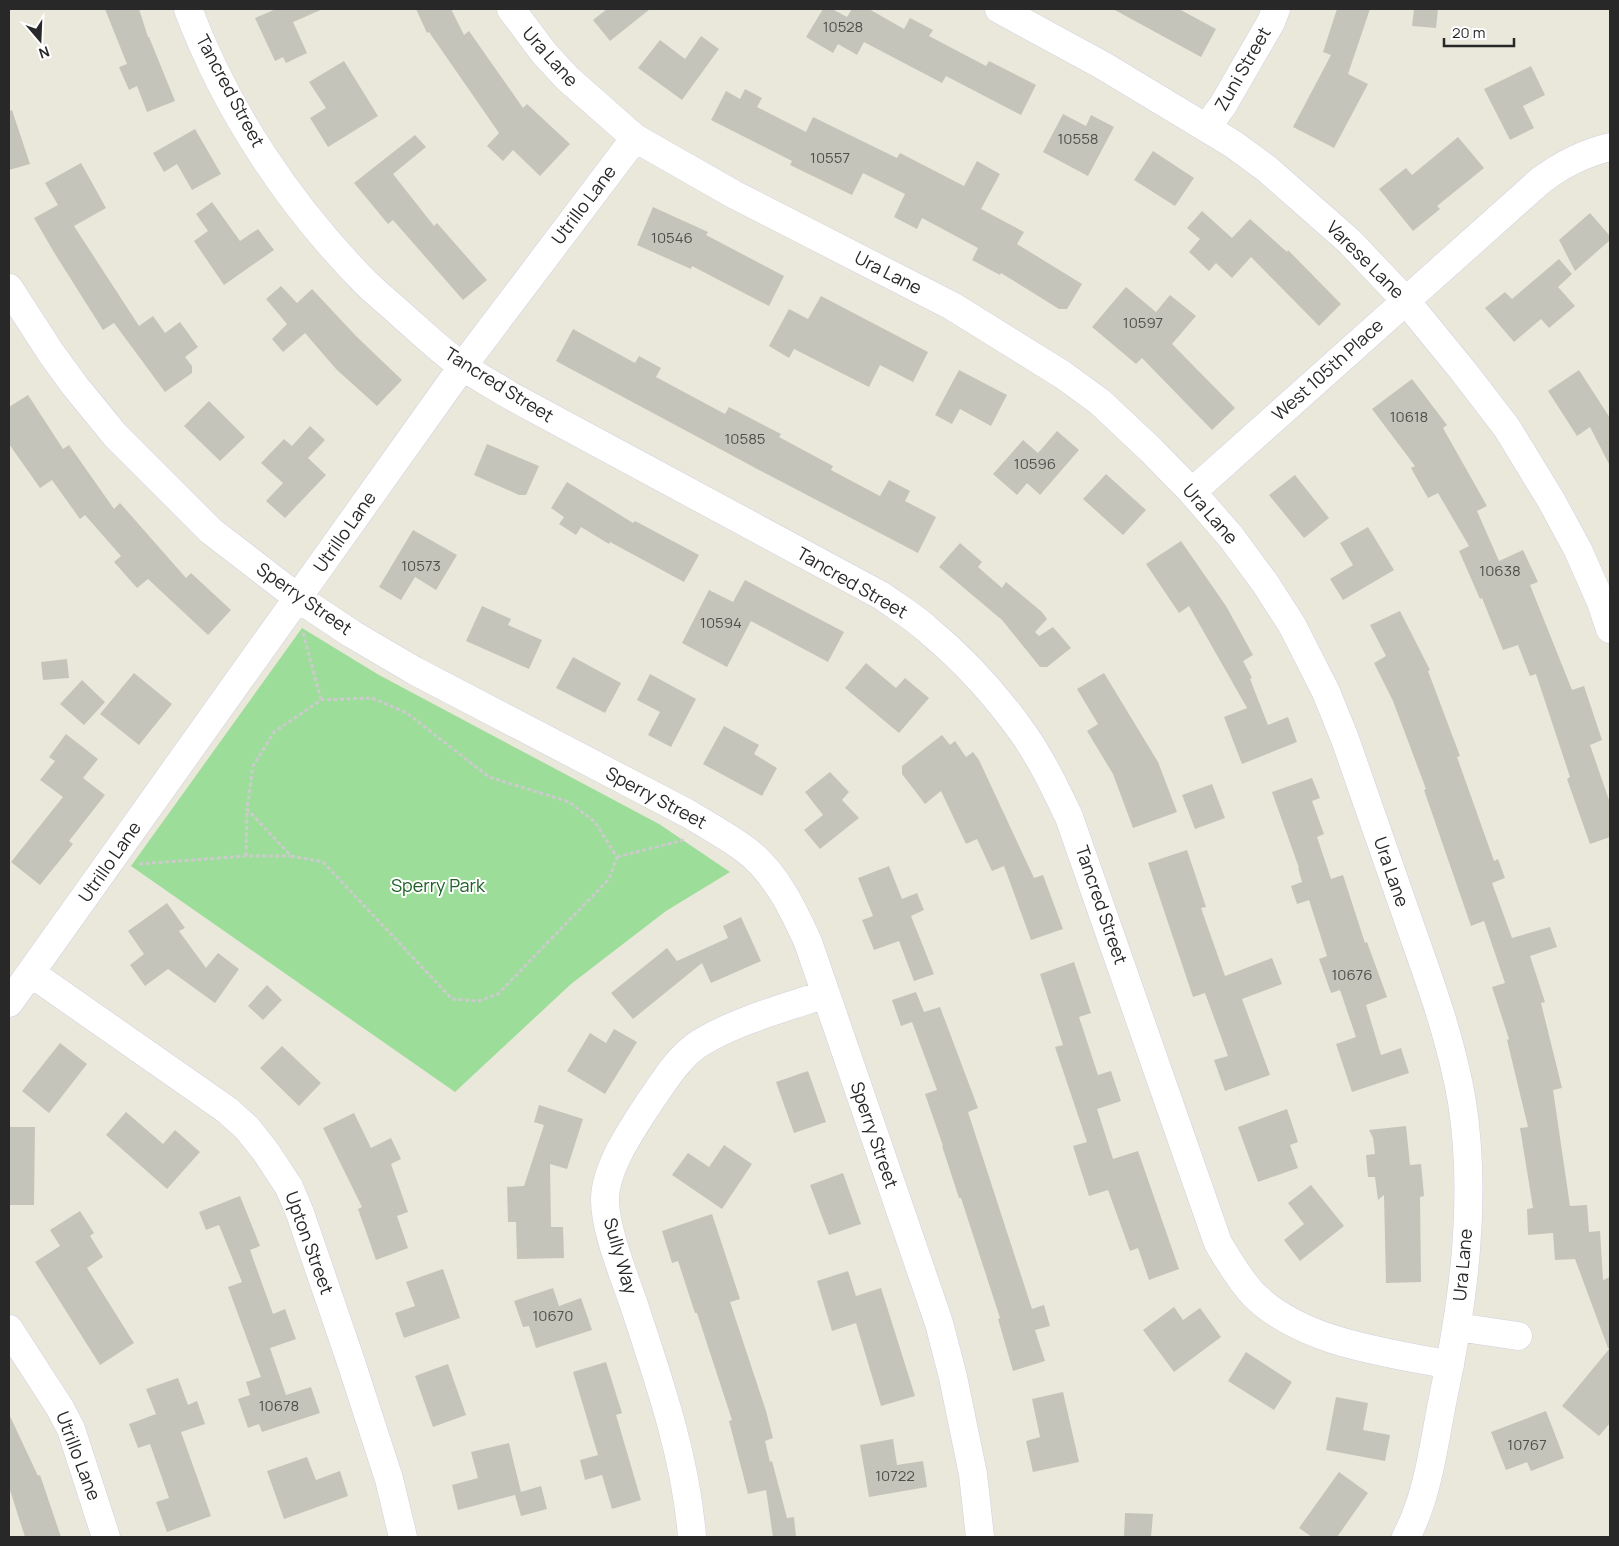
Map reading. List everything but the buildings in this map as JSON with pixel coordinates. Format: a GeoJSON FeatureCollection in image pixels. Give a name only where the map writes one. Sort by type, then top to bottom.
{"type":"FeatureCollection","features":[{"type":"Feature","properties":{"kind":"street","name":"Tancred Street"},"geometry":{"type":"LineString","coordinates":[[188,9],[221,81],[241,117],[270,165],[307,216],[366,283],[430,340],[462,366],[520,401],[882,596],[927,628],[960,658],[989,689],[1023,734],[1048,774],[1069,817],[1218,1243],[1236,1273],[1254,1294],[1276,1312],[1299,1325],[1333,1339],[1370,1349],[1450,1365]]}},
{"type":"Feature","properties":{"kind":"street","name":"Ura Lane"},"geometry":{"type":"LineString","coordinates":[[511,9],[544,54],[567,78],[635,138],[735,194],[952,306],[1063,375],[1100,402],[1152,450],[1231,537],[1266,583],[1292,625],[1326,692],[1345,739],[1446,1029],[1462,1102],[1468,1165],[1466,1245],[1457,1327],[1423,1493],[1406,1537]]}},
{"type":"Feature","properties":{"kind":"street","name":"Varese Lane"},"geometry":{"type":"LineString","coordinates":[[999,9],[1102,65],[1207,127],[1267,169],[1349,241],[1406,301],[1507,428],[1551,500],[1578,550],[1601,602],[1610,628]]}},
{"type":"Feature","properties":{"kind":"street","name":"Zuni Street"},"geometry":{"type":"LineString","coordinates":[[1207,127],[1223,105],[1271,22],[1276,9]]}},
{"type":"Feature","properties":{"kind":"street","name":"Utrillo Lane"},"geometry":{"type":"LineString","coordinates":[[9,1003],[462,366],[635,138]]}},
{"type":"Feature","properties":{"kind":"street","name":"West 105th Place"},"geometry":{"type":"LineString","coordinates":[[1192,492],[1546,176],[1585,154],[1610,147]]}},
{"type":"Feature","properties":{"kind":"street","name":"Sperry Street"},"geometry":{"type":"LineString","coordinates":[[9,288],[51,353],[115,435],[211,531],[298,598],[352,634],[415,671],[718,832],[747,851],[781,890],[793,909],[808,942],[939,1323],[954,1377],[974,1474],[980,1537]]}},
{"type":"Feature","properties":{"kind":"street","name":"Upton Street"},"geometry":{"type":"LineString","coordinates":[[31,973],[227,1110],[247,1128],[266,1152],[289,1188],[300,1213],[386,1469],[403,1537]]}},
{"type":"Feature","properties":{"kind":"street","name":"Sully Way"},"geometry":{"type":"LineString","coordinates":[[692,1537],[683,1474],[674,1432],[657,1373],[610,1233],[605,1199],[607,1182],[634,1125],[667,1077],[698,1045],[718,1033],[733,1027],[826,994]]}},
{"type":"Feature","properties":{"kind":"street","name":"Ura Lane"},"geometry":{"type":"LineString","coordinates":[[1457,1327],[1518,1336]]}},
{"type":"Feature","properties":{"kind":"street","name":"Utrillo Lane"},"geometry":{"type":"LineString","coordinates":[[9,1329],[60,1408],[71,1429],[106,1537]]}},
{"type":"Feature","properties":{"kind":"path"},"geometry":{"type":"LineString","coordinates":[[297,639],[303,630],[321,700]]}},
{"type":"Feature","properties":{"kind":"path"},"geometry":{"type":"LineString","coordinates":[[246,856],[247,809],[253,766],[274,732],[321,700],[372,698],[407,713],[489,777],[569,802],[595,822],[617,858]]}},
{"type":"Feature","properties":{"kind":"path"},"geometry":{"type":"LineString","coordinates":[[247,809],[291,856]]}},
{"type":"Feature","properties":{"kind":"path"},"geometry":{"type":"LineString","coordinates":[[617,858],[718,832]]}},
{"type":"Feature","properties":{"kind":"path"},"geometry":{"type":"LineString","coordinates":[[142,856],[137,864],[246,856],[291,856],[323,862],[452,999],[479,1001],[498,994],[609,879],[617,858]]}},
{"type":"Feature","properties":{"kind":"green space","name":"Sperry Park"},"geometry":{"type":"Polygon","coordinates":[[[302,628],[379,675],[659,824],[730,872],[666,911],[571,984],[455,1092],[131,866],[302,628]]]}}]}
